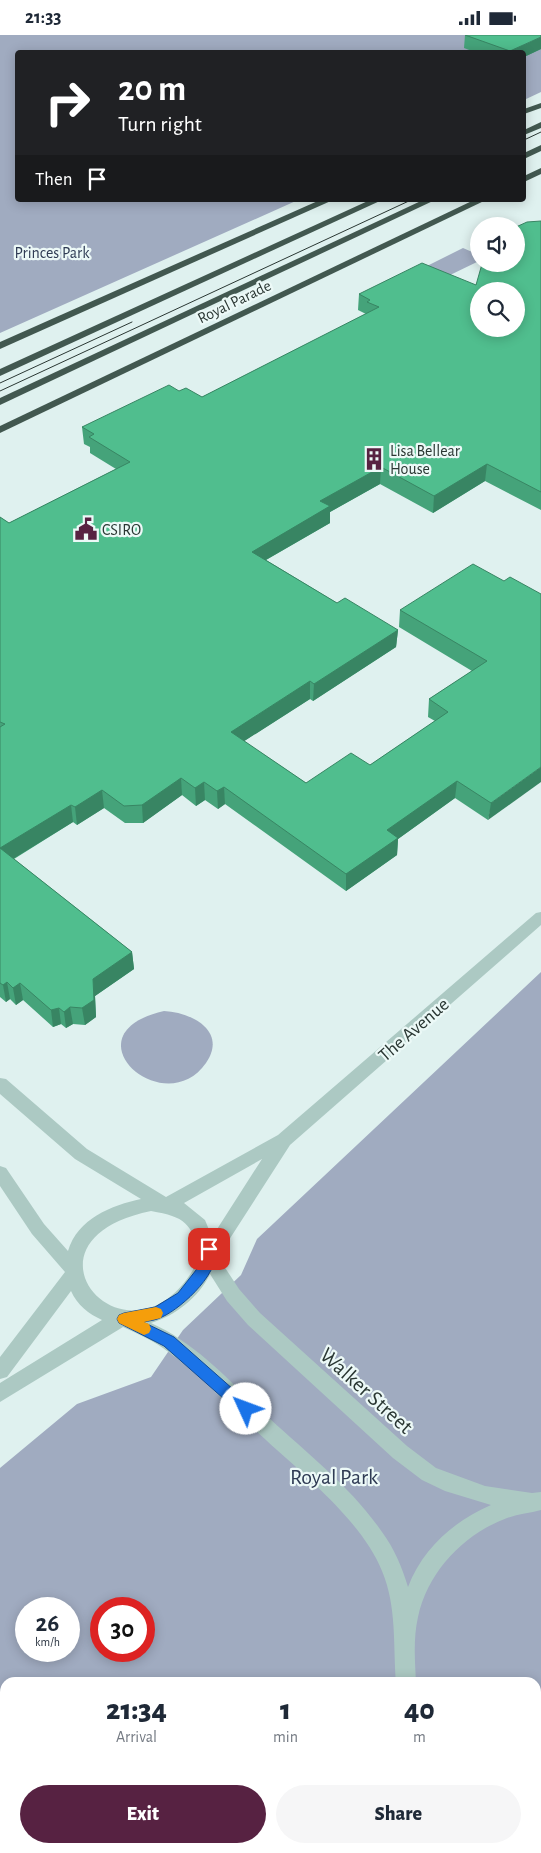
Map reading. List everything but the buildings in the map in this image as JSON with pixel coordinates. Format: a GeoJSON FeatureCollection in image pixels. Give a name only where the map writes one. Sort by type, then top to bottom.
{"type":"FeatureCollection","features":[{"type":"Feature","properties":{"kind":"highway"},"geometry":{"type":"LineString","coordinates":[[526,111],[541,105]]}},
{"type":"Feature","properties":{"kind":"highway"},"geometry":{"type":"LineString","coordinates":[[526,132],[541,125]]}},
{"type":"Feature","properties":{"kind":"highway"},"geometry":{"type":"LineString","coordinates":[[530,153],[541,148]]}},
{"type":"Feature","properties":{"kind":"highway"},"geometry":{"type":"LineString","coordinates":[[526,163],[540,172]]}},
{"type":"Feature","properties":{"kind":"highway"},"geometry":{"type":"LineString","coordinates":[[526,178],[540,172]]}},
{"type":"Feature","properties":{"kind":"highway","name":"Royal Parade"},"geometry":{"type":"LineString","coordinates":[[0,373],[324,202]]}},
{"type":"Feature","properties":{"kind":"highway","name":"Royal Parade"},"geometry":{"type":"LineString","coordinates":[[0,347],[174,281],[372,202]]}},
{"type":"Feature","properties":{"kind":"highway","name":"Royal Parade"},"geometry":{"type":"LineString","coordinates":[[0,430],[426,202]]}},
{"type":"Feature","properties":{"kind":"highway","name":"Royal Parade"},"geometry":{"type":"LineString","coordinates":[[0,402],[228,308],[476,202]]}},
{"type":"Feature","properties":{"kind":"street","name":"The Avenue"},"geometry":{"type":"LineString","coordinates":[[165,1205],[284,1140],[541,917]]}},
{"type":"Feature","properties":{"kind":"street"},"geometry":{"type":"LineString","coordinates":[[0,1084],[53,1132],[82,1154],[165,1205],[188,1215],[198,1222],[204,1234],[209,1256],[195,1283],[176,1303],[158,1313],[122,1319],[0,1393]]}},
{"type":"Feature","properties":{"kind":"street","name":"The Avenue"},"geometry":{"type":"LineString","coordinates":[[209,1256],[284,1140]]}},
{"type":"Feature","properties":{"kind":"street"},"geometry":{"type":"LineString","coordinates":[[0,1173],[38,1229],[73,1271],[80,1291],[93,1306],[163,1337],[187,1355],[311,1470],[357,1517],[379,1545],[392,1571],[401,1601],[405,1633],[406,1677]]}},
{"type":"Feature","properties":{"kind":"street"},"geometry":{"type":"LineString","coordinates":[[0,1371],[73,1271],[77,1247],[90,1229],[100,1220],[116,1212],[141,1204],[165,1205]]}},
{"type":"Feature","properties":{"kind":"street","name":"Walker Street"},"geometry":{"type":"LineString","coordinates":[[209,1256],[233,1295],[254,1319],[400,1453],[422,1469],[445,1482],[464,1489],[485,1495],[536,1501]]}},
{"type":"Feature","properties":{"kind":"street"},"geometry":{"type":"LineString","coordinates":[[405,1633],[415,1593],[434,1559],[446,1544],[461,1531],[493,1512],[536,1501]]}},
{"type":"Feature","properties":{"kind":"green space","name":"Princes Park"},"geometry":{"type":"Polygon","coordinates":[[[0,35],[541,35],[541,92],[526,99],[526,50],[15,50],[15,202],[294,202],[0,333],[0,35]]]}},
{"type":"Feature","properties":{"kind":"green space"},"geometry":{"type":"Polygon","coordinates":[[[463,248],[470,251],[470,265],[446,277],[425,267],[463,248]]]}},
{"type":"Feature","properties":{"kind":"green space","name":"Royal Park"},"geometry":{"type":"Polygon","coordinates":[[[541,972],[541,1677],[0,1677],[0,1468],[77,1404],[151,1377],[183,1330],[241,1275],[257,1239],[541,972]]]}},
{"type":"Feature","properties":{"kind":"green space"},"geometry":{"type":"Polygon","coordinates":[[[164,1011],[174,1012],[195,1019],[203,1025],[213,1042],[212,1052],[206,1063],[188,1079],[168,1083],[148,1079],[132,1068],[122,1053],[122,1037],[135,1022],[164,1011]]]}},
{"type":"Feature","properties":{"kind":"tram line"},"geometry":{"type":"LineString","coordinates":[[526,139],[541,132]]}},
{"type":"Feature","properties":{"kind":"tram line"},"geometry":{"type":"LineString","coordinates":[[0,391],[407,202]]}},
{"type":"Feature","properties":{"kind":"tram line"},"geometry":{"type":"LineString","coordinates":[[0,383],[132,322]]}},
{"type":"Feature","properties":{"kind":"slow traffic"},"geometry":{"type":"LineString","coordinates":[[144,1329],[124,1319],[156,1313]]}},
{"type":"Feature","properties":{"kind":"place","name":"Lisa Bellear House"},"geometry":{"type":"Point","coordinates":[374,459]}},
{"type":"Feature","properties":{"kind":"place","name":"CSIRO"},"geometry":{"type":"Point","coordinates":[86,529]}},
{"type":"Feature","properties":{"kind":"route"},"geometry":{"type":"LineString","coordinates":[[209,1249],[210,1255],[205,1268],[188,1293],[176,1303],[158,1313],[124,1319],[169,1341],[246,1409]]}}]}
